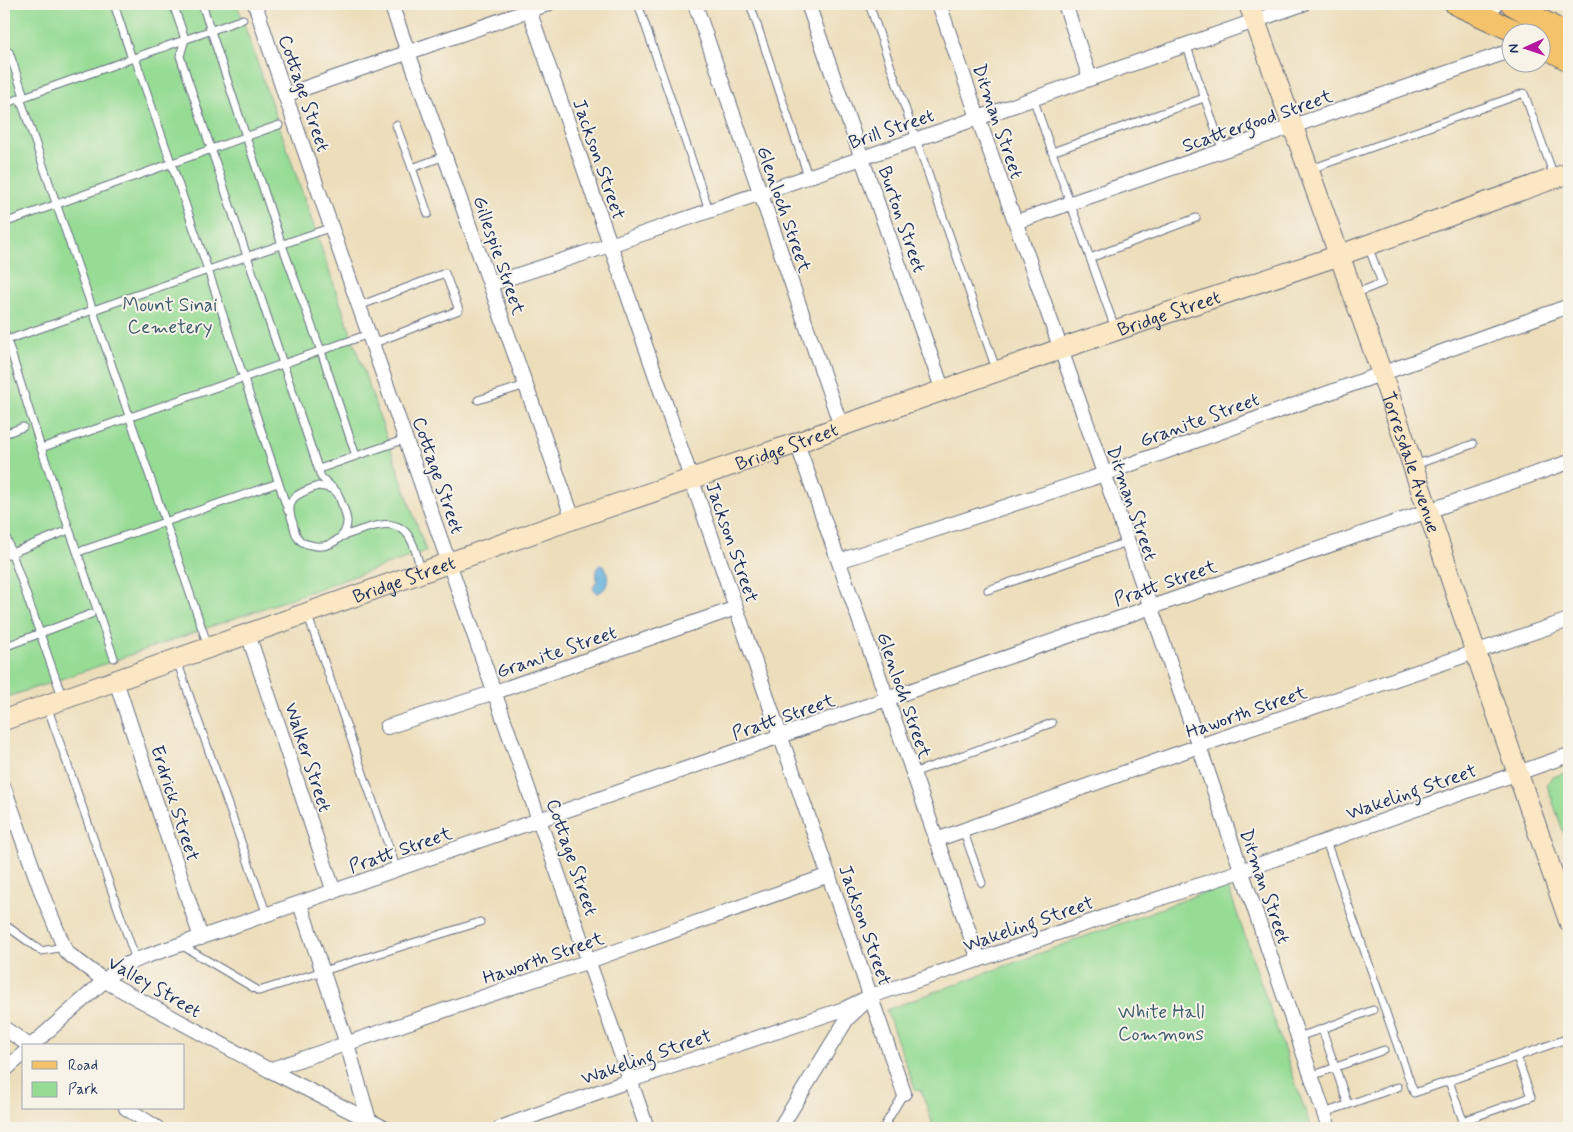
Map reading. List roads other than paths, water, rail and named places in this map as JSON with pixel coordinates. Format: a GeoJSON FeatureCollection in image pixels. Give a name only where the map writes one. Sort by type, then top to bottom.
{"type":"FeatureCollection","features":[{"type":"Feature","properties":{"kind":"main road"},"geometry":{"type":"LineString","coordinates":[[1456,4],[1492,11],[1505,22]]}},
{"type":"Feature","properties":{"kind":"main road"},"geometry":{"type":"LineString","coordinates":[[1512,4],[1566,35]]}},
{"type":"Feature","properties":{"kind":"main road","name":"Torresdale Avenue"},"geometry":{"type":"LineString","coordinates":[[1252,12],[1382,374],[1569,921]]}},
{"type":"Feature","properties":{"kind":"main road"},"geometry":{"type":"LineString","coordinates":[[1550,50],[1569,60]]}},
{"type":"Feature","properties":{"kind":"main road","name":"Bridge Street"},"geometry":{"type":"LineString","coordinates":[[4,718],[116,681],[573,519],[797,443],[840,426],[1061,349],[1340,255],[1562,176]]}},
{"type":"Feature","properties":{"kind":"street","name":"Cottage Street"},"geometry":{"type":"LineString","coordinates":[[255,4],[370,339],[496,692],[647,1128]]}},
{"type":"Feature","properties":{"kind":"street","name":"Gillespie Street"},"geometry":{"type":"LineString","coordinates":[[391,4],[573,519]]}},
{"type":"Feature","properties":{"kind":"street"},"geometry":{"type":"LineString","coordinates":[[285,95],[408,53],[528,7],[548,4]]}},
{"type":"Feature","properties":{"kind":"street","name":"Glenloch Street"},"geometry":{"type":"LineString","coordinates":[[695,4],[840,426]]}},
{"type":"Feature","properties":{"kind":"street","name":"Burton Street"},"geometry":{"type":"LineString","coordinates":[[808,4],[943,390]]}},
{"type":"Feature","properties":{"kind":"street","name":"Ditman Street"},"geometry":{"type":"LineString","coordinates":[[939,4],[1199,746],[1329,1128]]}},
{"type":"Feature","properties":{"kind":"street"},"geometry":{"type":"LineString","coordinates":[[1065,4],[1090,78]]}},
{"type":"Feature","properties":{"kind":"street","name":"Brill Street"},"geometry":{"type":"LineString","coordinates":[[490,284],[610,245],[1186,44],[1252,12],[1302,4]]}},
{"type":"Feature","properties":{"kind":"street","name":"Jackson Street"},"geometry":{"type":"LineString","coordinates":[[528,7],[904,1093]]}},
{"type":"Feature","properties":{"kind":"street"},"geometry":{"type":"LineString","coordinates":[[1550,39],[1566,35]]}},
{"type":"Feature","properties":{"kind":"street","name":"Scattergood Street"},"geometry":{"type":"LineString","coordinates":[[1016,222],[1294,128],[1500,55]]}},
{"type":"Feature","properties":{"kind":"street","name":"Granite Street"},"geometry":{"type":"LineString","coordinates":[[838,561],[1103,473],[1569,306]]}},
{"type":"Feature","properties":{"kind":"street","name":"Glenloch Street"},"geometry":{"type":"LineString","coordinates":[[797,443],[979,960]]}},
{"type":"Feature","properties":{"kind":"street","name":"Pratt Street"},"geometry":{"type":"LineString","coordinates":[[33,1044],[105,981],[125,965],[136,960],[1569,462]]}},
{"type":"Feature","properties":{"kind":"street","name":"Granite Street"},"geometry":{"type":"LineString","coordinates":[[387,727],[496,692],[736,608]]}},
{"type":"Feature","properties":{"kind":"street","name":"Haworth Street"},"geometry":{"type":"LineString","coordinates":[[936,840],[1199,746],[1569,620]]}},
{"type":"Feature","properties":{"kind":"street","name":"Walker Street"},"geometry":{"type":"LineString","coordinates":[[248,634],[334,892]]}},
{"type":"Feature","properties":{"kind":"street","name":"Erdrick Street"},"geometry":{"type":"LineString","coordinates":[[116,681],[201,938]]}},
{"type":"Feature","properties":{"kind":"street","name":"Wakeling Street"},"geometry":{"type":"LineString","coordinates":[[500,1128],[631,1080],[844,1009],[871,996],[1241,871],[1569,755]]}},
{"type":"Feature","properties":{"kind":"street","name":"Valley Street"},"geometry":{"type":"LineString","coordinates":[[4,788],[43,896],[66,952],[105,981],[269,1070],[384,1128]]}},
{"type":"Feature","properties":{"kind":"street","name":"Haworth Street"},"geometry":{"type":"LineString","coordinates":[[269,1070],[589,961],[829,875]]}},
{"type":"Feature","properties":{"kind":"street"},"geometry":{"type":"LineString","coordinates":[[300,904],[347,1044],[369,1120]]}},
{"type":"Feature","properties":{"kind":"street"},"geometry":{"type":"LineString","coordinates":[[780,1128],[847,1020],[871,996]]}},
{"type":"Feature","properties":{"kind":"street"},"geometry":{"type":"LineString","coordinates":[[4,1028],[28,1044]]}},
{"type":"Feature","properties":{"kind":"street"},"geometry":{"type":"LineString","coordinates":[[4,1071],[22,1055]]}},
{"type":"Feature","properties":{"kind":"street"},"geometry":{"type":"LineString","coordinates":[[129,1110],[157,1128]]}},
{"type":"Feature","properties":{"kind":"lane"},"geometry":{"type":"LineString","coordinates":[[114,4],[208,270],[298,539],[306,544],[324,546],[333,543],[346,530],[345,510],[337,492],[322,477],[319,469],[180,56],[185,40],[173,4]]}},
{"type":"Feature","properties":{"kind":"lane"},"geometry":{"type":"LineString","coordinates":[[202,4],[282,245],[321,350],[356,456]]}},
{"type":"Feature","properties":{"kind":"lane"},"geometry":{"type":"LineString","coordinates":[[638,4],[709,210]]}},
{"type":"Feature","properties":{"kind":"lane"},"geometry":{"type":"LineString","coordinates":[[750,4],[808,176]]}},
{"type":"Feature","properties":{"kind":"lane"},"geometry":{"type":"LineString","coordinates":[[869,4],[997,372]]}},
{"type":"Feature","properties":{"kind":"lane"},"geometry":{"type":"LineString","coordinates":[[4,104],[243,19]]}},
{"type":"Feature","properties":{"kind":"lane"},"geometry":{"type":"LineString","coordinates":[[1186,44],[1224,151]]}},
{"type":"Feature","properties":{"kind":"lane"},"geometry":{"type":"LineString","coordinates":[[10,52],[22,97],[56,204],[208,648]]}},
{"type":"Feature","properties":{"kind":"lane"},"geometry":{"type":"LineString","coordinates":[[1309,170],[1524,92],[1562,176]]}},
{"type":"Feature","properties":{"kind":"lane"},"geometry":{"type":"LineString","coordinates":[[1033,98],[1116,331]]}},
{"type":"Feature","properties":{"kind":"lane"},"geometry":{"type":"LineString","coordinates":[[1052,152],[1204,98]]}},
{"type":"Feature","properties":{"kind":"lane"},"geometry":{"type":"LineString","coordinates":[[4,223],[279,125]]}},
{"type":"Feature","properties":{"kind":"lane"},"geometry":{"type":"LineString","coordinates":[[396,125],[428,214]]}},
{"type":"Feature","properties":{"kind":"lane"},"geometry":{"type":"LineString","coordinates":[[412,168],[445,156]]}},
{"type":"Feature","properties":{"kind":"lane"},"geometry":{"type":"LineString","coordinates":[[1090,258],[1196,218]]}},
{"type":"Feature","properties":{"kind":"lane"},"geometry":{"type":"LineString","coordinates":[[7,340],[332,228]]}},
{"type":"Feature","properties":{"kind":"lane"},"geometry":{"type":"LineString","coordinates":[[1354,294],[1382,283],[1367,245]]}},
{"type":"Feature","properties":{"kind":"lane"},"geometry":{"type":"LineString","coordinates":[[42,448],[321,350],[370,339],[459,310],[445,273],[359,306]]}},
{"type":"Feature","properties":{"kind":"lane"},"geometry":{"type":"LineString","coordinates":[[4,330],[114,658]]}},
{"type":"Feature","properties":{"kind":"lane"},"geometry":{"type":"LineString","coordinates":[[478,400],[526,385]]}},
{"type":"Feature","properties":{"kind":"lane"},"geometry":{"type":"LineString","coordinates":[[4,434],[23,427]]}},
{"type":"Feature","properties":{"kind":"lane"},"geometry":{"type":"LineString","coordinates":[[319,469],[406,439]]}},
{"type":"Feature","properties":{"kind":"lane"},"geometry":{"type":"LineString","coordinates":[[1413,466],[1473,444]]}},
{"type":"Feature","properties":{"kind":"lane"},"geometry":{"type":"LineString","coordinates":[[78,552],[278,483]]}},
{"type":"Feature","properties":{"kind":"lane"},"geometry":{"type":"LineString","coordinates":[[288,511],[298,493],[318,486],[328,487],[337,492]]}},
{"type":"Feature","properties":{"kind":"lane"},"geometry":{"type":"LineString","coordinates":[[340,537],[374,526],[393,524],[401,527],[411,539],[422,572]]}},
{"type":"Feature","properties":{"kind":"lane"},"geometry":{"type":"LineString","coordinates":[[4,531],[7,554],[40,634],[55,702],[136,960]]}},
{"type":"Feature","properties":{"kind":"lane"},"geometry":{"type":"LineString","coordinates":[[7,554],[64,532]]}},
{"type":"Feature","properties":{"kind":"lane"},"geometry":{"type":"LineString","coordinates":[[988,590],[1127,542]]}},
{"type":"Feature","properties":{"kind":"lane"},"geometry":{"type":"LineString","coordinates":[[307,613],[397,870]]}},
{"type":"Feature","properties":{"kind":"lane"},"geometry":{"type":"LineString","coordinates":[[4,648],[91,614]]}},
{"type":"Feature","properties":{"kind":"lane"},"geometry":{"type":"LineString","coordinates":[[176,659],[267,915]]}},
{"type":"Feature","properties":{"kind":"lane"},"geometry":{"type":"LineString","coordinates":[[913,773],[1052,723]]}},
{"type":"Feature","properties":{"kind":"lane"},"geometry":{"type":"LineString","coordinates":[[963,830],[982,883]]}},
{"type":"Feature","properties":{"kind":"lane"},"geometry":{"type":"LineString","coordinates":[[1326,841],[1414,1093],[1569,1038]]}},
{"type":"Feature","properties":{"kind":"lane"},"geometry":{"type":"LineString","coordinates":[[181,945],[259,991],[480,922]]}},
{"type":"Feature","properties":{"kind":"lane"},"geometry":{"type":"LineString","coordinates":[[4,924],[41,951],[64,947]]}},
{"type":"Feature","properties":{"kind":"lane"},"geometry":{"type":"LineString","coordinates":[[1298,1037],[1373,1010]]}},
{"type":"Feature","properties":{"kind":"lane"},"geometry":{"type":"LineString","coordinates":[[1322,1029],[1348,1104]]}},
{"type":"Feature","properties":{"kind":"lane"},"geometry":{"type":"LineString","coordinates":[[1311,1076],[1384,1050]]}},
{"type":"Feature","properties":{"kind":"lane"},"geometry":{"type":"LineString","coordinates":[[1449,1081],[1463,1121],[1531,1097],[1517,1057]]}},
{"type":"Feature","properties":{"kind":"lane"},"geometry":{"type":"LineString","coordinates":[[1324,1113],[1398,1087]]}},
{"type":"Feature","properties":{"kind":"lane"},"geometry":{"type":"LineString","coordinates":[[883,1128],[904,1093]]}},
{"type":"Feature","properties":{"kind":"water"},"geometry":{"type":"Polygon","coordinates":[[[600,565],[605,566],[607,582],[604,589],[597,593],[593,589],[597,580],[596,569],[600,565]]]}},
{"type":"Feature","properties":{"kind":"park label","name":"Mount Sinai Cemetery"},"geometry":{"type":"Point","coordinates":[170,315]}},
{"type":"Feature","properties":{"kind":"park label","name":"White Hall Commons"},"geometry":{"type":"Point","coordinates":[1161,1022]}}]}
